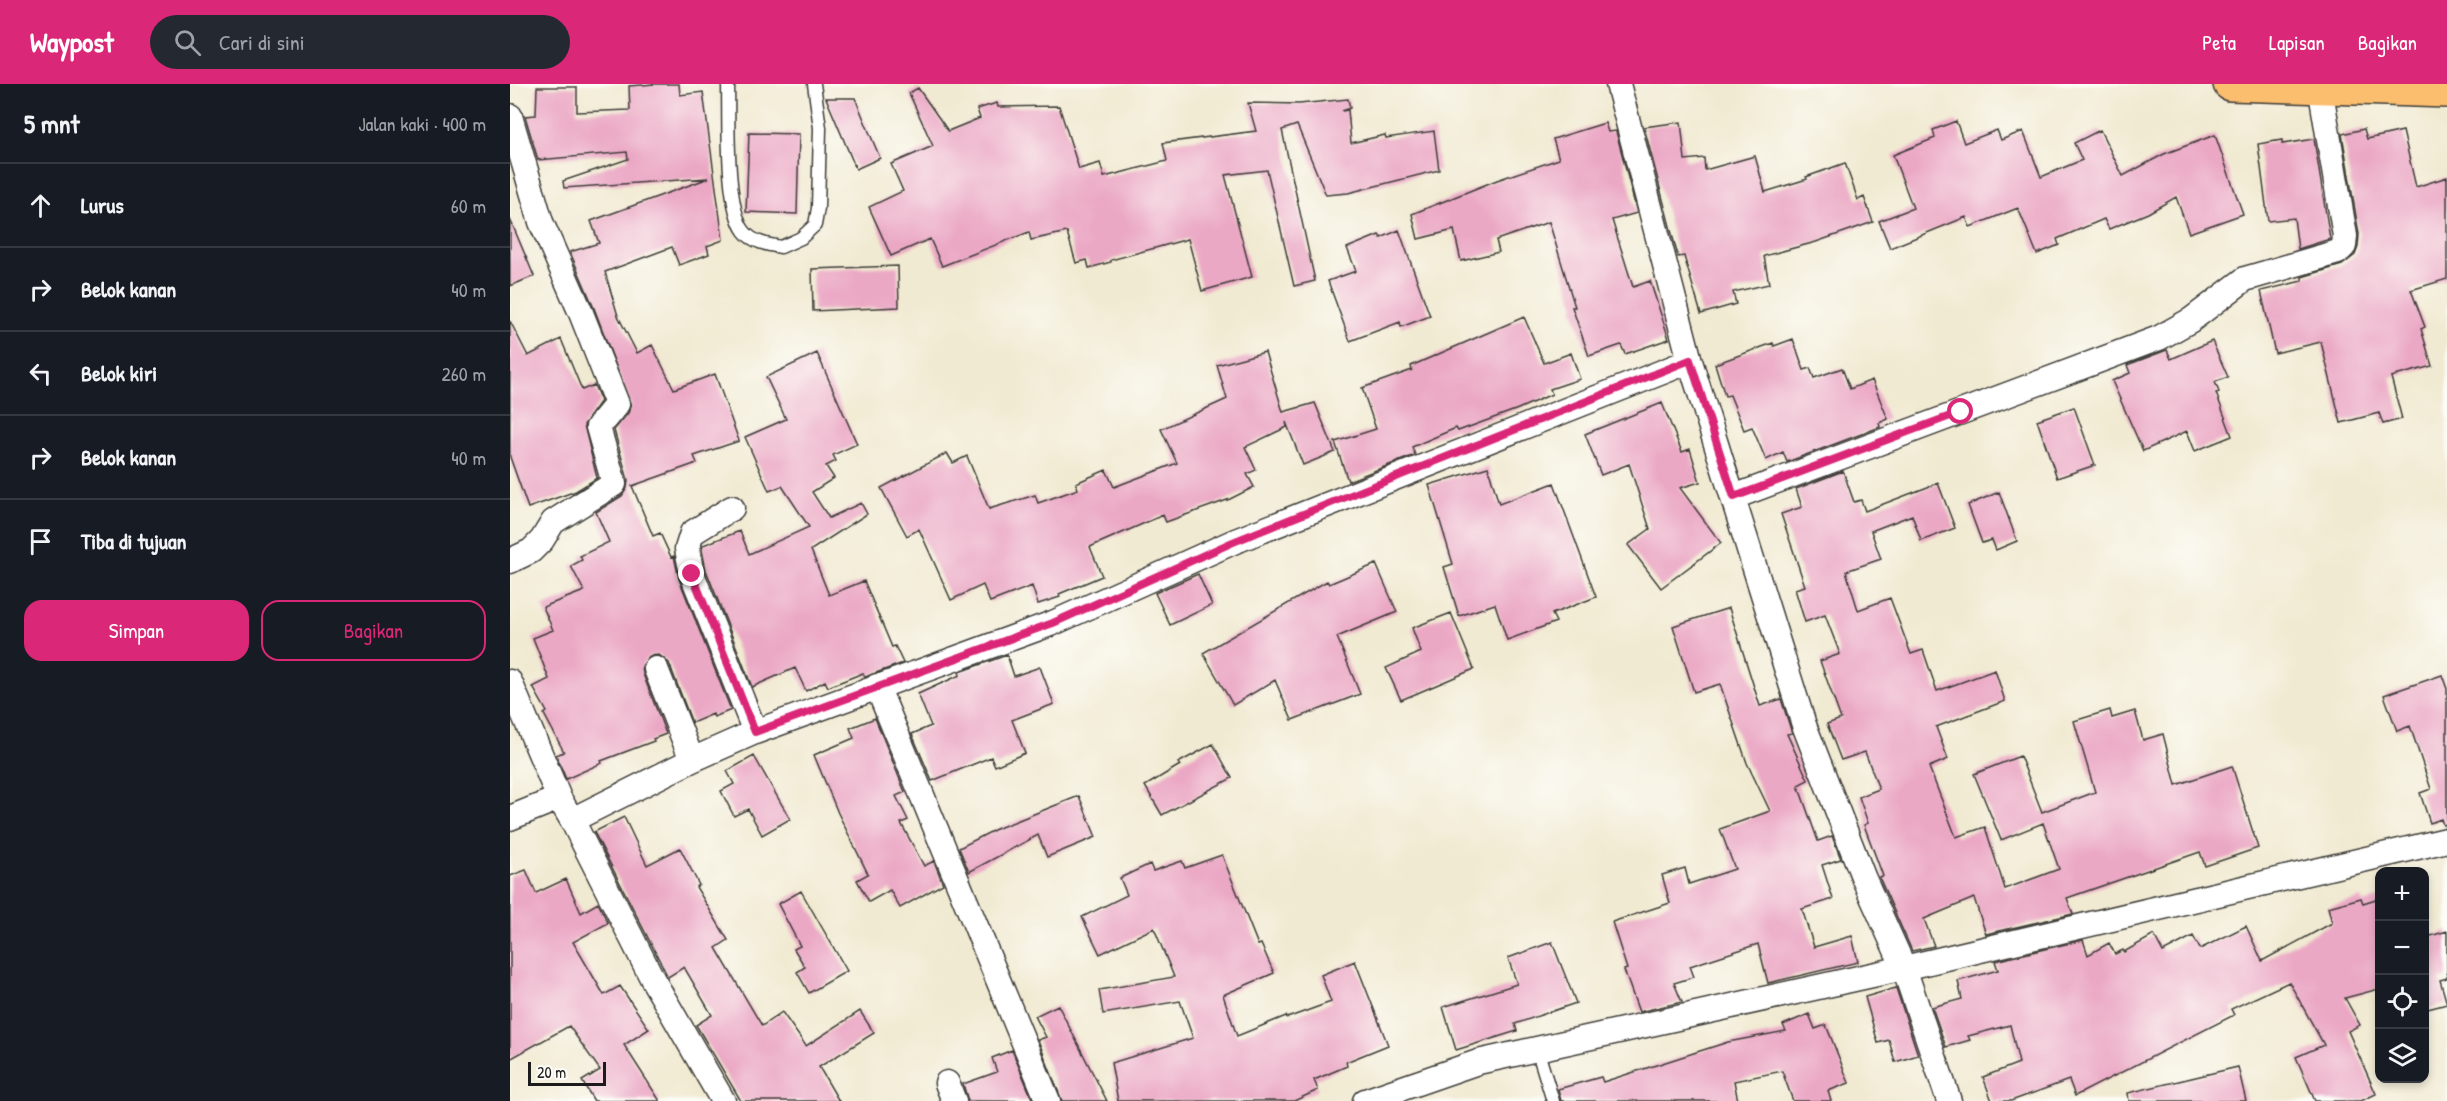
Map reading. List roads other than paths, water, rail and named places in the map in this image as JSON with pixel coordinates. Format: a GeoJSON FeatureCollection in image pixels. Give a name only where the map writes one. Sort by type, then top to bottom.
{"type":"FeatureCollection","features":[{"type":"Feature","properties":{"kind":"highway"},"geometry":{"type":"LineString","coordinates":[[2230,84],[2447,91]]}},
{"type":"Feature","properties":{"kind":"street"},"geometry":{"type":"LineString","coordinates":[[1618,84],[1690,360],[1804,725],[1864,879],[1904,968],[1949,1101]]}},
{"type":"Feature","properties":{"kind":"street"},"geometry":{"type":"LineString","coordinates":[[1734,497],[2159,338],[2191,321],[2246,279],[2338,252],[2344,246],[2345,236],[2320,86]]}},
{"type":"Feature","properties":{"kind":"street"},"geometry":{"type":"LineString","coordinates":[[510,116],[541,222],[581,313],[617,404],[598,427],[614,484],[553,522],[542,540],[531,551],[510,561]]}},
{"type":"Feature","properties":{"kind":"street"},"geometry":{"type":"LineString","coordinates":[[572,820],[755,732],[1053,623],[1233,542],[1690,360]]}},
{"type":"Feature","properties":{"kind":"street"},"geometry":{"type":"LineString","coordinates":[[732,508],[692,533],[687,549],[692,574],[755,732]]}},
{"type":"Feature","properties":{"kind":"street"},"geometry":{"type":"LineString","coordinates":[[656,669],[693,760]]}},
{"type":"Feature","properties":{"kind":"street"},"geometry":{"type":"LineString","coordinates":[[510,682],[559,798],[653,980],[723,1101]]}},
{"type":"Feature","properties":{"kind":"street"},"geometry":{"type":"LineString","coordinates":[[877,686],[1048,1101]]}},
{"type":"Feature","properties":{"kind":"street"},"geometry":{"type":"LineString","coordinates":[[510,818],[559,798]]}},
{"type":"Feature","properties":{"kind":"street"},"geometry":{"type":"LineString","coordinates":[[1365,1101],[1479,1062],[1904,968],[2447,840]]}},
{"type":"Feature","properties":{"kind":"lane"},"geometry":{"type":"LineString","coordinates":[[728,84],[734,205],[742,229],[751,238],[781,247],[801,238],[815,225],[818,208],[820,128],[814,84]]}},
{"type":"Feature","properties":{"kind":"lane"},"geometry":{"type":"LineString","coordinates":[[1537,1049],[1553,1101]]}}]}
